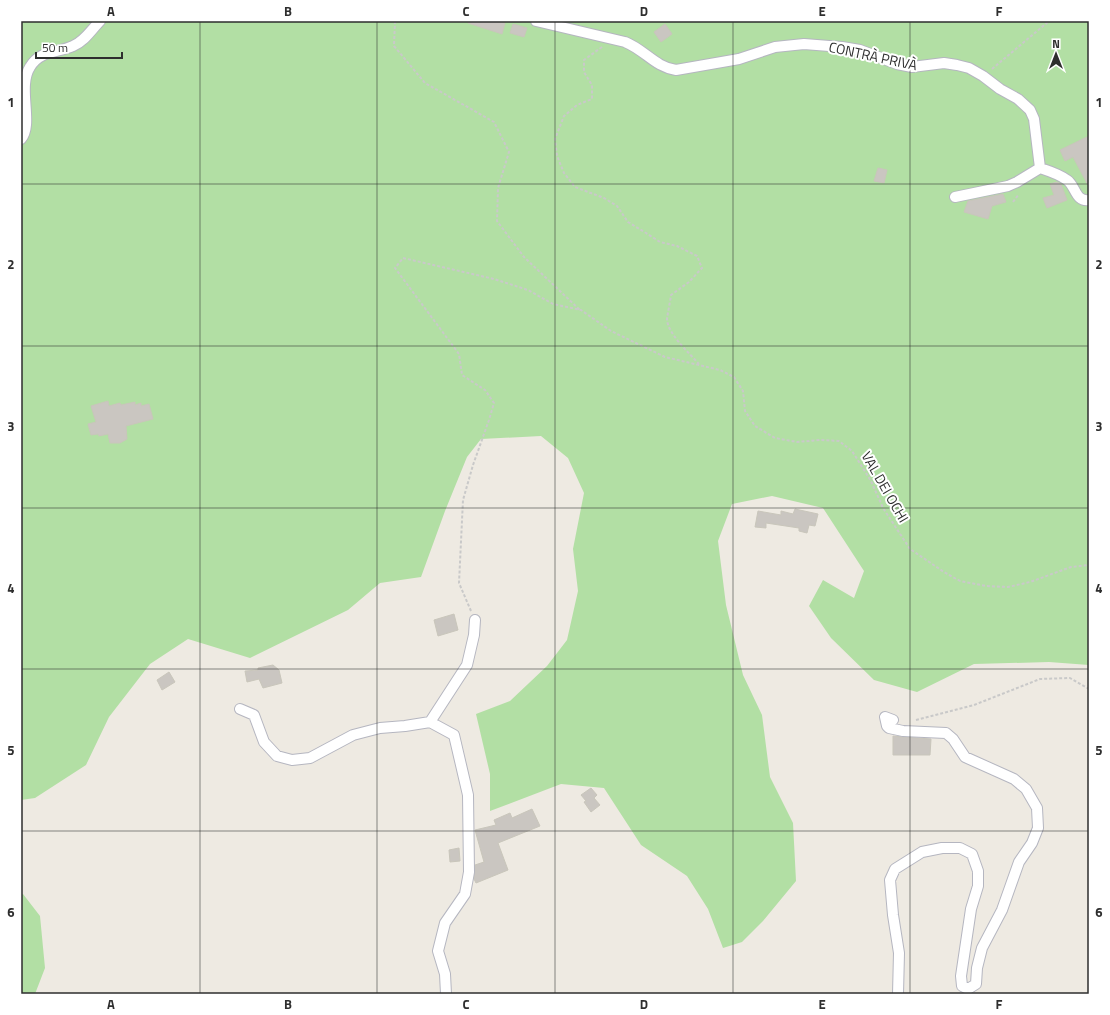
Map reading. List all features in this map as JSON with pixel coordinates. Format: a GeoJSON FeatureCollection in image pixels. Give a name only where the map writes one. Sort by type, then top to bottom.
{"type":"FeatureCollection","features":[{"type":"Feature","properties":{"kind":"street"},"geometry":{"type":"LineString","coordinates":[[21,139],[26,128],[24,89],[29,67],[43,54],[68,48],[78,43],[100,21]]}},
{"type":"Feature","properties":{"kind":"street","name":"CONTRÀ PRIVÀ"},"geometry":{"type":"LineString","coordinates":[[536,21],[632,44],[663,67],[676,70],[739,59],[775,47],[804,44],[860,50],[897,64],[912,67],[944,63],[968,68],[1018,99],[1030,110],[1034,119],[1040,168]]}},
{"type":"Feature","properties":{"kind":"street"},"geometry":{"type":"LineString","coordinates":[[955,197],[1008,186],[1040,168],[1067,180],[1079,198],[1082,200],[1089,200]]}},
{"type":"Feature","properties":{"kind":"street"},"geometry":{"type":"LineString","coordinates":[[430,722],[467,665],[474,635],[475,620]]}},
{"type":"Feature","properties":{"kind":"street"},"geometry":{"type":"LineString","coordinates":[[240,709],[254,715],[264,742],[277,756],[292,760],[310,758],[353,735],[380,728],[430,722],[454,735],[468,795],[469,872],[465,894],[445,922],[438,951],[445,974],[446,994]]}},
{"type":"Feature","properties":{"kind":"street"},"geometry":{"type":"LineString","coordinates":[[893,720],[885,717],[889,728],[946,733],[953,739],[965,756],[1014,779],[1026,789],[1037,808],[1038,822],[1038,828],[1032,843],[1019,862],[1002,910],[982,948],[977,968],[976,984],[968,989],[962,986],[960,976],[971,909],[978,886],[978,871],[972,854],[960,848],[942,848],[922,852],[895,869],[890,880],[893,915],[899,953],[898,994]]}},
{"type":"Feature","properties":{"kind":"path","name":"VAL DEI OCHI"},"geometry":{"type":"LineString","coordinates":[[396,21],[394,46],[425,83],[494,122],[509,152],[498,188],[497,220],[524,257],[581,310],[611,332],[665,357],[720,370],[734,377],[743,391],[745,411],[755,426],[775,438],[797,442],[820,440],[839,441],[852,451],[871,481],[883,508],[910,549],[960,581],[986,586],[1008,587],[1030,582],[1071,567],[1089,565]]}},
{"type":"Feature","properties":{"kind":"path"},"geometry":{"type":"LineString","coordinates":[[983,76],[1049,21]]}},
{"type":"Feature","properties":{"kind":"path"},"geometry":{"type":"LineString","coordinates":[[618,40],[601,47],[584,60],[584,72],[592,85],[592,99],[577,105],[564,116],[555,139],[557,156],[564,173],[575,188],[611,202],[617,206],[628,222],[660,242],[677,246],[697,256],[702,268],[688,282],[671,295],[667,320],[668,328],[700,365]]}},
{"type":"Feature","properties":{"kind":"path"},"geometry":{"type":"LineString","coordinates":[[475,620],[459,583],[463,500],[494,403],[485,390],[462,375],[459,354],[395,268],[404,258],[454,269],[494,279],[528,290],[553,304],[581,310]]}},
{"type":"Feature","properties":{"kind":"path"},"geometry":{"type":"LineString","coordinates":[[913,721],[974,705],[1040,679],[1070,678],[1089,690]]}},
{"type":"Feature","properties":{"kind":"green space"},"geometry":{"type":"Polygon","coordinates":[[[21,21],[1089,21],[1089,665],[1049,662],[974,664],[917,692],[874,680],[831,638],[809,606],[823,580],[854,598],[864,571],[823,508],[772,496],[732,504],[718,541],[726,605],[743,675],[762,715],[770,777],[793,823],[796,881],[763,921],[742,942],[723,948],[708,909],[687,876],[641,845],[604,788],[561,784],[490,811],[490,774],[476,714],[510,701],[547,666],[567,640],[578,591],[573,549],[584,493],[568,458],[541,436],[481,439],[467,457],[445,511],[421,577],[380,583],[348,610],[250,658],[188,639],[150,664],[109,717],[86,765],[35,798],[21,800],[21,21]]]}},
{"type":"Feature","properties":{"kind":"green space"},"geometry":{"type":"Polygon","coordinates":[[[23,894],[40,916],[45,968],[35,994],[21,994],[21,895],[23,894]]]}},
{"type":"Feature","properties":{"kind":"building"},"geometry":{"type":"Polygon","coordinates":[[[468,21],[498,21],[505,23],[502,34],[468,23],[468,21]]]}},
{"type":"Feature","properties":{"kind":"building"},"geometry":{"type":"Polygon","coordinates":[[[513,24],[527,28],[524,37],[510,33],[513,24]]]}},
{"type":"Feature","properties":{"kind":"building"},"geometry":{"type":"Polygon","coordinates":[[[665,24],[672,34],[661,42],[654,32],[665,24]]]}},
{"type":"Feature","properties":{"kind":"building"},"geometry":{"type":"Polygon","coordinates":[[[1089,136],[1089,187],[1073,157],[1065,161],[1060,150],[1089,136]]]}},
{"type":"Feature","properties":{"kind":"building"},"geometry":{"type":"Polygon","coordinates":[[[878,168],[887,170],[884,183],[874,181],[878,168]]]}},
{"type":"Feature","properties":{"kind":"building"},"geometry":{"type":"Polygon","coordinates":[[[1057,182],[1061,184],[1067,200],[1047,208],[1043,198],[1054,195],[1050,184],[1057,182]]]}},
{"type":"Feature","properties":{"kind":"building"},"geometry":{"type":"Polygon","coordinates":[[[1003,194],[1006,202],[992,206],[988,219],[964,212],[968,201],[1003,194]]]}},
{"type":"Feature","properties":{"kind":"building"},"geometry":{"type":"Polygon","coordinates":[[[108,401],[109,406],[120,403],[121,405],[135,402],[135,405],[141,403],[141,406],[149,404],[153,419],[126,426],[127,439],[120,443],[110,443],[108,434],[99,436],[98,434],[91,435],[88,424],[96,422],[91,406],[108,401]]]}},
{"type":"Feature","properties":{"kind":"building"},"geometry":{"type":"Polygon","coordinates":[[[795,509],[818,514],[815,526],[809,525],[807,533],[799,531],[799,528],[766,523],[766,528],[755,527],[758,511],[781,515],[781,511],[793,514],[795,509]]]}},
{"type":"Feature","properties":{"kind":"building"},"geometry":{"type":"Polygon","coordinates":[[[454,614],[458,630],[438,636],[434,620],[454,614]]]}},
{"type":"Feature","properties":{"kind":"building"},"geometry":{"type":"Polygon","coordinates":[[[273,665],[279,670],[282,683],[263,688],[259,679],[247,682],[245,671],[258,670],[258,668],[273,665]]]}},
{"type":"Feature","properties":{"kind":"building"},"geometry":{"type":"Polygon","coordinates":[[[169,672],[175,682],[162,690],[157,680],[169,672]]]}},
{"type":"Feature","properties":{"kind":"building"},"geometry":{"type":"Polygon","coordinates":[[[893,736],[931,739],[930,755],[893,755],[893,736]]]}},
{"type":"Feature","properties":{"kind":"building"},"geometry":{"type":"Polygon","coordinates":[[[591,788],[597,795],[594,798],[600,805],[591,812],[584,802],[586,801],[581,795],[591,788]]]}},
{"type":"Feature","properties":{"kind":"building"},"geometry":{"type":"Polygon","coordinates":[[[532,809],[540,826],[498,843],[508,870],[476,883],[474,879],[475,865],[484,862],[475,830],[496,825],[494,820],[510,813],[512,818],[532,809]]]}},
{"type":"Feature","properties":{"kind":"building"},"geometry":{"type":"Polygon","coordinates":[[[459,848],[460,861],[450,862],[449,850],[459,848]]]}}]}
